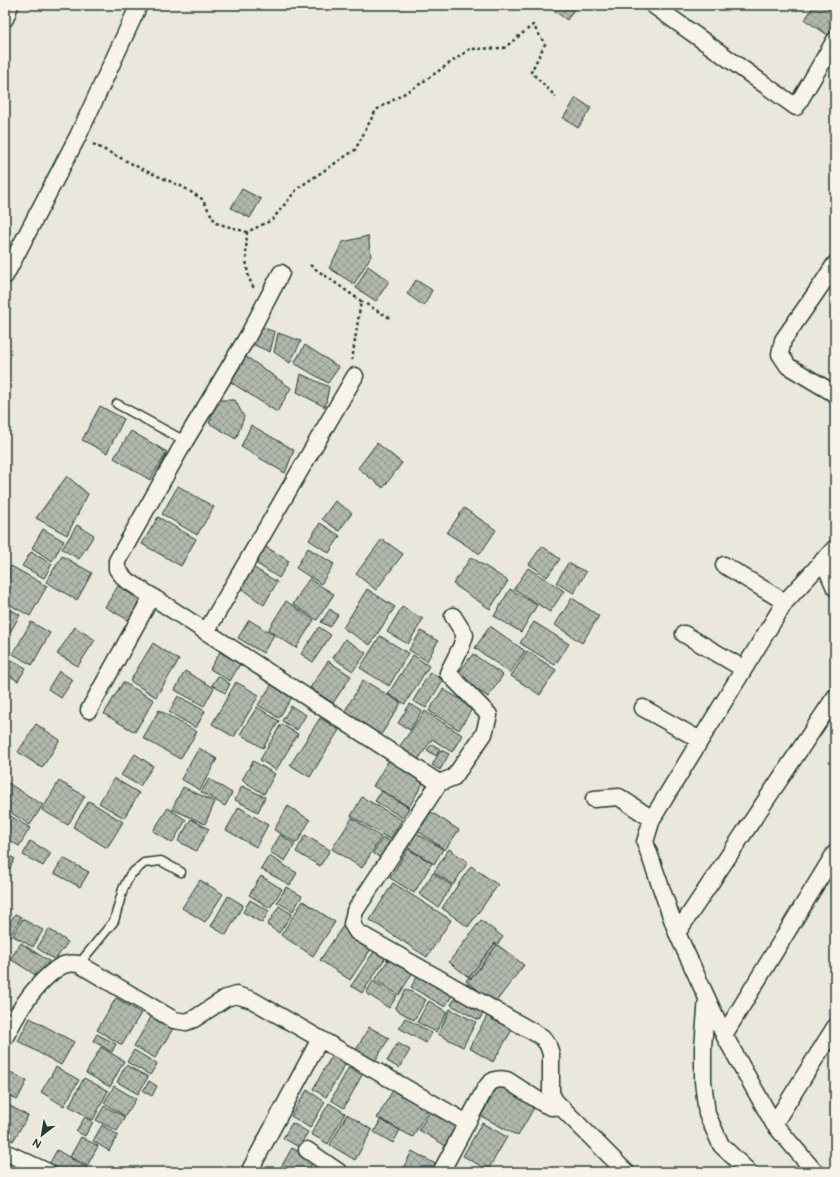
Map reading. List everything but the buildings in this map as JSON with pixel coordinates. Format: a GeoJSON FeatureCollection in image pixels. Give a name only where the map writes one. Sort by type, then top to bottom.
{"type":"FeatureCollection","features":[{"type":"Feature","properties":{"kind":"street"},"geometry":{"type":"LineString","coordinates":[[5,19],[10,5]]}},
{"type":"Feature","properties":{"kind":"street"},"geometry":{"type":"LineString","coordinates":[[5,276],[78,136],[139,5]]}},
{"type":"Feature","properties":{"kind":"street"},"geometry":{"type":"LineString","coordinates":[[653,5],[796,107],[835,40]]}},
{"type":"Feature","properties":{"kind":"street"},"geometry":{"type":"LineString","coordinates":[[835,264],[829,288],[783,340],[780,354],[788,366],[835,394]]}},
{"type":"Feature","properties":{"kind":"street"},"geometry":{"type":"LineString","coordinates":[[282,273],[248,336],[185,441],[116,561],[117,569],[125,579],[439,783]]}},
{"type":"Feature","properties":{"kind":"street"},"geometry":{"type":"LineString","coordinates":[[206,632],[352,381]]}},
{"type":"Feature","properties":{"kind":"street"},"geometry":{"type":"LineString","coordinates":[[815,1172],[774,1124],[724,1035],[677,933],[645,842],[652,819],[785,602],[835,548]]}},
{"type":"Feature","properties":{"kind":"street"},"geometry":{"type":"LineString","coordinates":[[823,560],[835,588]]}},
{"type":"Feature","properties":{"kind":"street"},"geometry":{"type":"LineString","coordinates":[[724,565],[785,602]]}},
{"type":"Feature","properties":{"kind":"street"},"geometry":{"type":"LineString","coordinates":[[89,710],[152,596]]}},
{"type":"Feature","properties":{"kind":"street"},"geometry":{"type":"LineString","coordinates":[[454,616],[465,635],[461,648],[448,673],[489,714],[484,734],[454,777],[439,783],[355,912],[352,924],[357,932],[542,1037],[548,1045],[551,1054],[551,1093],[555,1101],[626,1172]]}},
{"type":"Feature","properties":{"kind":"street"},"geometry":{"type":"LineString","coordinates":[[684,634],[744,669]]}},
{"type":"Feature","properties":{"kind":"street"},"geometry":{"type":"LineString","coordinates":[[677,933],[835,697]]}},
{"type":"Feature","properties":{"kind":"street"},"geometry":{"type":"LineString","coordinates":[[643,708],[700,740]]}},
{"type":"Feature","properties":{"kind":"street"},"geometry":{"type":"LineString","coordinates":[[594,799],[619,797],[652,819]]}},
{"type":"Feature","properties":{"kind":"street"},"geometry":{"type":"LineString","coordinates":[[724,1035],[835,853]]}},
{"type":"Feature","properties":{"kind":"street"},"geometry":{"type":"LineString","coordinates":[[5,1037],[23,1005],[41,982],[58,968],[68,963],[79,964],[174,1020],[186,1022],[194,1019],[226,998],[236,995],[252,1000],[467,1123]]}},
{"type":"Feature","properties":{"kind":"street"},"geometry":{"type":"LineString","coordinates":[[707,997],[703,1047],[703,1082],[707,1114],[721,1145],[749,1172]]}},
{"type":"Feature","properties":{"kind":"street"},"geometry":{"type":"LineString","coordinates":[[774,1124],[835,1027]]}},
{"type":"Feature","properties":{"kind":"street"},"geometry":{"type":"LineString","coordinates":[[249,1172],[320,1039]]}},
{"type":"Feature","properties":{"kind":"street"},"geometry":{"type":"LineString","coordinates":[[441,1172],[489,1083],[494,1080],[507,1080],[544,1104],[552,1107],[560,1106]]}},
{"type":"Feature","properties":{"kind":"street"},"geometry":{"type":"LineString","coordinates":[[307,1150],[339,1172]]}},
{"type":"Feature","properties":{"kind":"street"},"geometry":{"type":"LineString","coordinates":[[5,1152],[48,1172]]}},
{"type":"Feature","properties":{"kind":"lane"},"geometry":{"type":"LineString","coordinates":[[117,404],[185,441]]}},
{"type":"Feature","properties":{"kind":"lane"},"geometry":{"type":"LineString","coordinates":[[79,964],[114,921],[123,889],[130,875],[144,863],[161,861],[181,872]]}},
{"type":"Feature","properties":{"kind":"path"},"geometry":{"type":"LineString","coordinates":[[78,136],[144,170],[183,187],[202,199],[216,224],[247,232],[272,220],[298,188],[355,150],[376,110],[417,86],[470,49],[504,48],[532,24],[545,44],[531,72],[556,97]]}},
{"type":"Feature","properties":{"kind":"path"},"geometry":{"type":"LineString","coordinates":[[247,232],[246,252],[249,281],[264,304]]}},
{"type":"Feature","properties":{"kind":"path"},"geometry":{"type":"LineString","coordinates":[[310,265],[360,301],[390,318]]}},
{"type":"Feature","properties":{"kind":"path"},"geometry":{"type":"LineString","coordinates":[[352,381],[360,301]]}}]}
